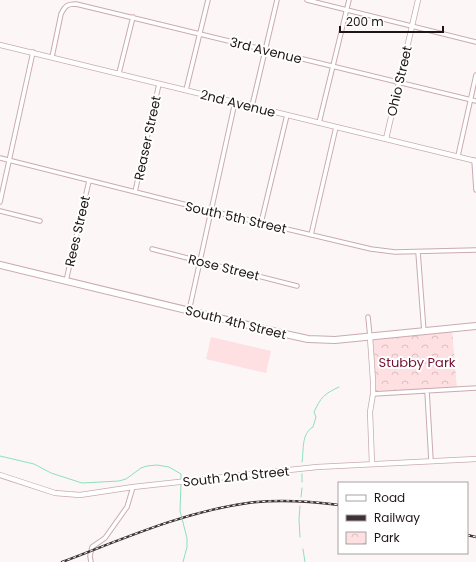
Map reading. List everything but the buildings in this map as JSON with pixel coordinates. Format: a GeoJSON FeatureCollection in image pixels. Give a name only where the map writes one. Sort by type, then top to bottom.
{"type":"FeatureCollection","features":[{"type":"Feature","properties":{"kind":"highway","name":"South 4th Street"},"geometry":{"type":"LineString","coordinates":[[0,265],[308,339],[335,340],[476,326]]}},
{"type":"Feature","properties":{"kind":"street"},"geometry":{"type":"LineString","coordinates":[[186,90],[208,0]]}},
{"type":"Feature","properties":{"kind":"street"},"geometry":{"type":"LineString","coordinates":[[252,106],[277,0]]}},
{"type":"Feature","properties":{"kind":"street"},"geometry":{"type":"LineString","coordinates":[[307,0],[476,42]]}},
{"type":"Feature","properties":{"kind":"street"},"geometry":{"type":"LineString","coordinates":[[319,123],[349,0]]}},
{"type":"Feature","properties":{"kind":"street","name":"Ohio Street"},"geometry":{"type":"LineString","coordinates":[[386,139],[418,0]]}},
{"type":"Feature","properties":{"kind":"street","name":"3rd Avenue"},"geometry":{"type":"LineString","coordinates":[[52,57],[61,14],[64,7],[68,4],[76,4],[476,101]]}},
{"type":"Feature","properties":{"kind":"street"},"geometry":{"type":"LineString","coordinates":[[119,73],[133,17]]}},
{"type":"Feature","properties":{"kind":"street","name":"2nd Avenue"},"geometry":{"type":"LineString","coordinates":[[0,45],[475,161]]}},
{"type":"Feature","properties":{"kind":"street"},"geometry":{"type":"LineString","coordinates":[[0,202],[33,52]]}},
{"type":"Feature","properties":{"kind":"street"},"geometry":{"type":"LineString","coordinates":[[458,156],[476,75]]}},
{"type":"Feature","properties":{"kind":"street","name":"Reaser Street"},"geometry":{"type":"LineString","coordinates":[[135,192],[159,84]]}},
{"type":"Feature","properties":{"kind":"street"},"geometry":{"type":"LineString","coordinates":[[189,311],[235,102]]}},
{"type":"Feature","properties":{"kind":"street"},"geometry":{"type":"LineString","coordinates":[[262,223],[287,115]]}},
{"type":"Feature","properties":{"kind":"street"},"geometry":{"type":"LineString","coordinates":[[311,234],[336,127]]}},
{"type":"Feature","properties":{"kind":"street","name":"South 5th Street"},"geometry":{"type":"LineString","coordinates":[[0,158],[211,211],[371,249],[395,252],[476,250]]}},
{"type":"Feature","properties":{"kind":"street"},"geometry":{"type":"LineString","coordinates":[[475,161],[476,190]]}},
{"type":"Feature","properties":{"kind":"street","name":"Rees Street"},"geometry":{"type":"LineString","coordinates":[[66,281],[89,181]]}},
{"type":"Feature","properties":{"kind":"street"},"geometry":{"type":"LineString","coordinates":[[0,211],[40,221]]}},
{"type":"Feature","properties":{"kind":"street","name":"Rose Street"},"geometry":{"type":"LineString","coordinates":[[152,249],[296,286]]}},
{"type":"Feature","properties":{"kind":"street"},"geometry":{"type":"LineString","coordinates":[[418,252],[424,332]]}},
{"type":"Feature","properties":{"kind":"street"},"geometry":{"type":"LineString","coordinates":[[368,317],[373,394],[370,412],[372,464]]}},
{"type":"Feature","properties":{"kind":"street"},"geometry":{"type":"LineString","coordinates":[[373,394],[476,388]]}},
{"type":"Feature","properties":{"kind":"street"},"geometry":{"type":"LineString","coordinates":[[427,391],[431,461]]}},
{"type":"Feature","properties":{"kind":"street","name":"South 2nd Street"},"geometry":{"type":"LineString","coordinates":[[0,475],[55,493],[68,495],[91,495],[133,487],[317,467],[476,459]]}},
{"type":"Feature","properties":{"kind":"street"},"geometry":{"type":"LineString","coordinates":[[92,562],[90,556],[92,547],[104,538],[126,507],[133,487]]}},
{"type":"Feature","properties":{"kind":"green space","name":"Stubby Park"},"geometry":{"type":"Polygon","coordinates":[[[452,329],[457,389],[373,394],[370,337],[452,329]]]}},
{"type":"Feature","properties":{"kind":"green space"},"geometry":{"type":"Polygon","coordinates":[[[211,337],[271,351],[266,373],[206,359],[211,337]]]}},
{"type":"Feature","properties":{"kind":"waterway"},"geometry":{"type":"LineString","coordinates":[[302,462],[306,434],[313,427],[316,417],[314,412],[316,407],[324,396],[339,387]]}},
{"type":"Feature","properties":{"kind":"waterway"},"geometry":{"type":"LineString","coordinates":[[0,456],[34,464],[51,473],[82,483],[119,481],[126,479],[141,468],[157,465],[169,467],[181,474],[181,479]]}},
{"type":"Feature","properties":{"kind":"waterway"},"geometry":{"type":"LineString","coordinates":[[302,474],[302,482]]}},
{"type":"Feature","properties":{"kind":"waterway"},"geometry":{"type":"LineString","coordinates":[[181,484],[180,511],[187,538],[187,547],[183,562]]}},
{"type":"Feature","properties":{"kind":"waterway"},"geometry":{"type":"LineString","coordinates":[[301,497],[302,488]]}},
{"type":"Feature","properties":{"kind":"waterway"},"geometry":{"type":"LineString","coordinates":[[300,506],[300,537]]}},
{"type":"Feature","properties":{"kind":"waterway"},"geometry":{"type":"LineString","coordinates":[[303,549],[305,562]]}},
{"type":"Feature","properties":{"kind":"railway"},"geometry":{"type":"LineString","coordinates":[[62,562],[154,527],[224,507],[248,503],[282,501],[338,505]]}},
{"type":"Feature","properties":{"kind":"railway"},"geometry":{"type":"LineString","coordinates":[[468,535],[476,537]]}}]}
